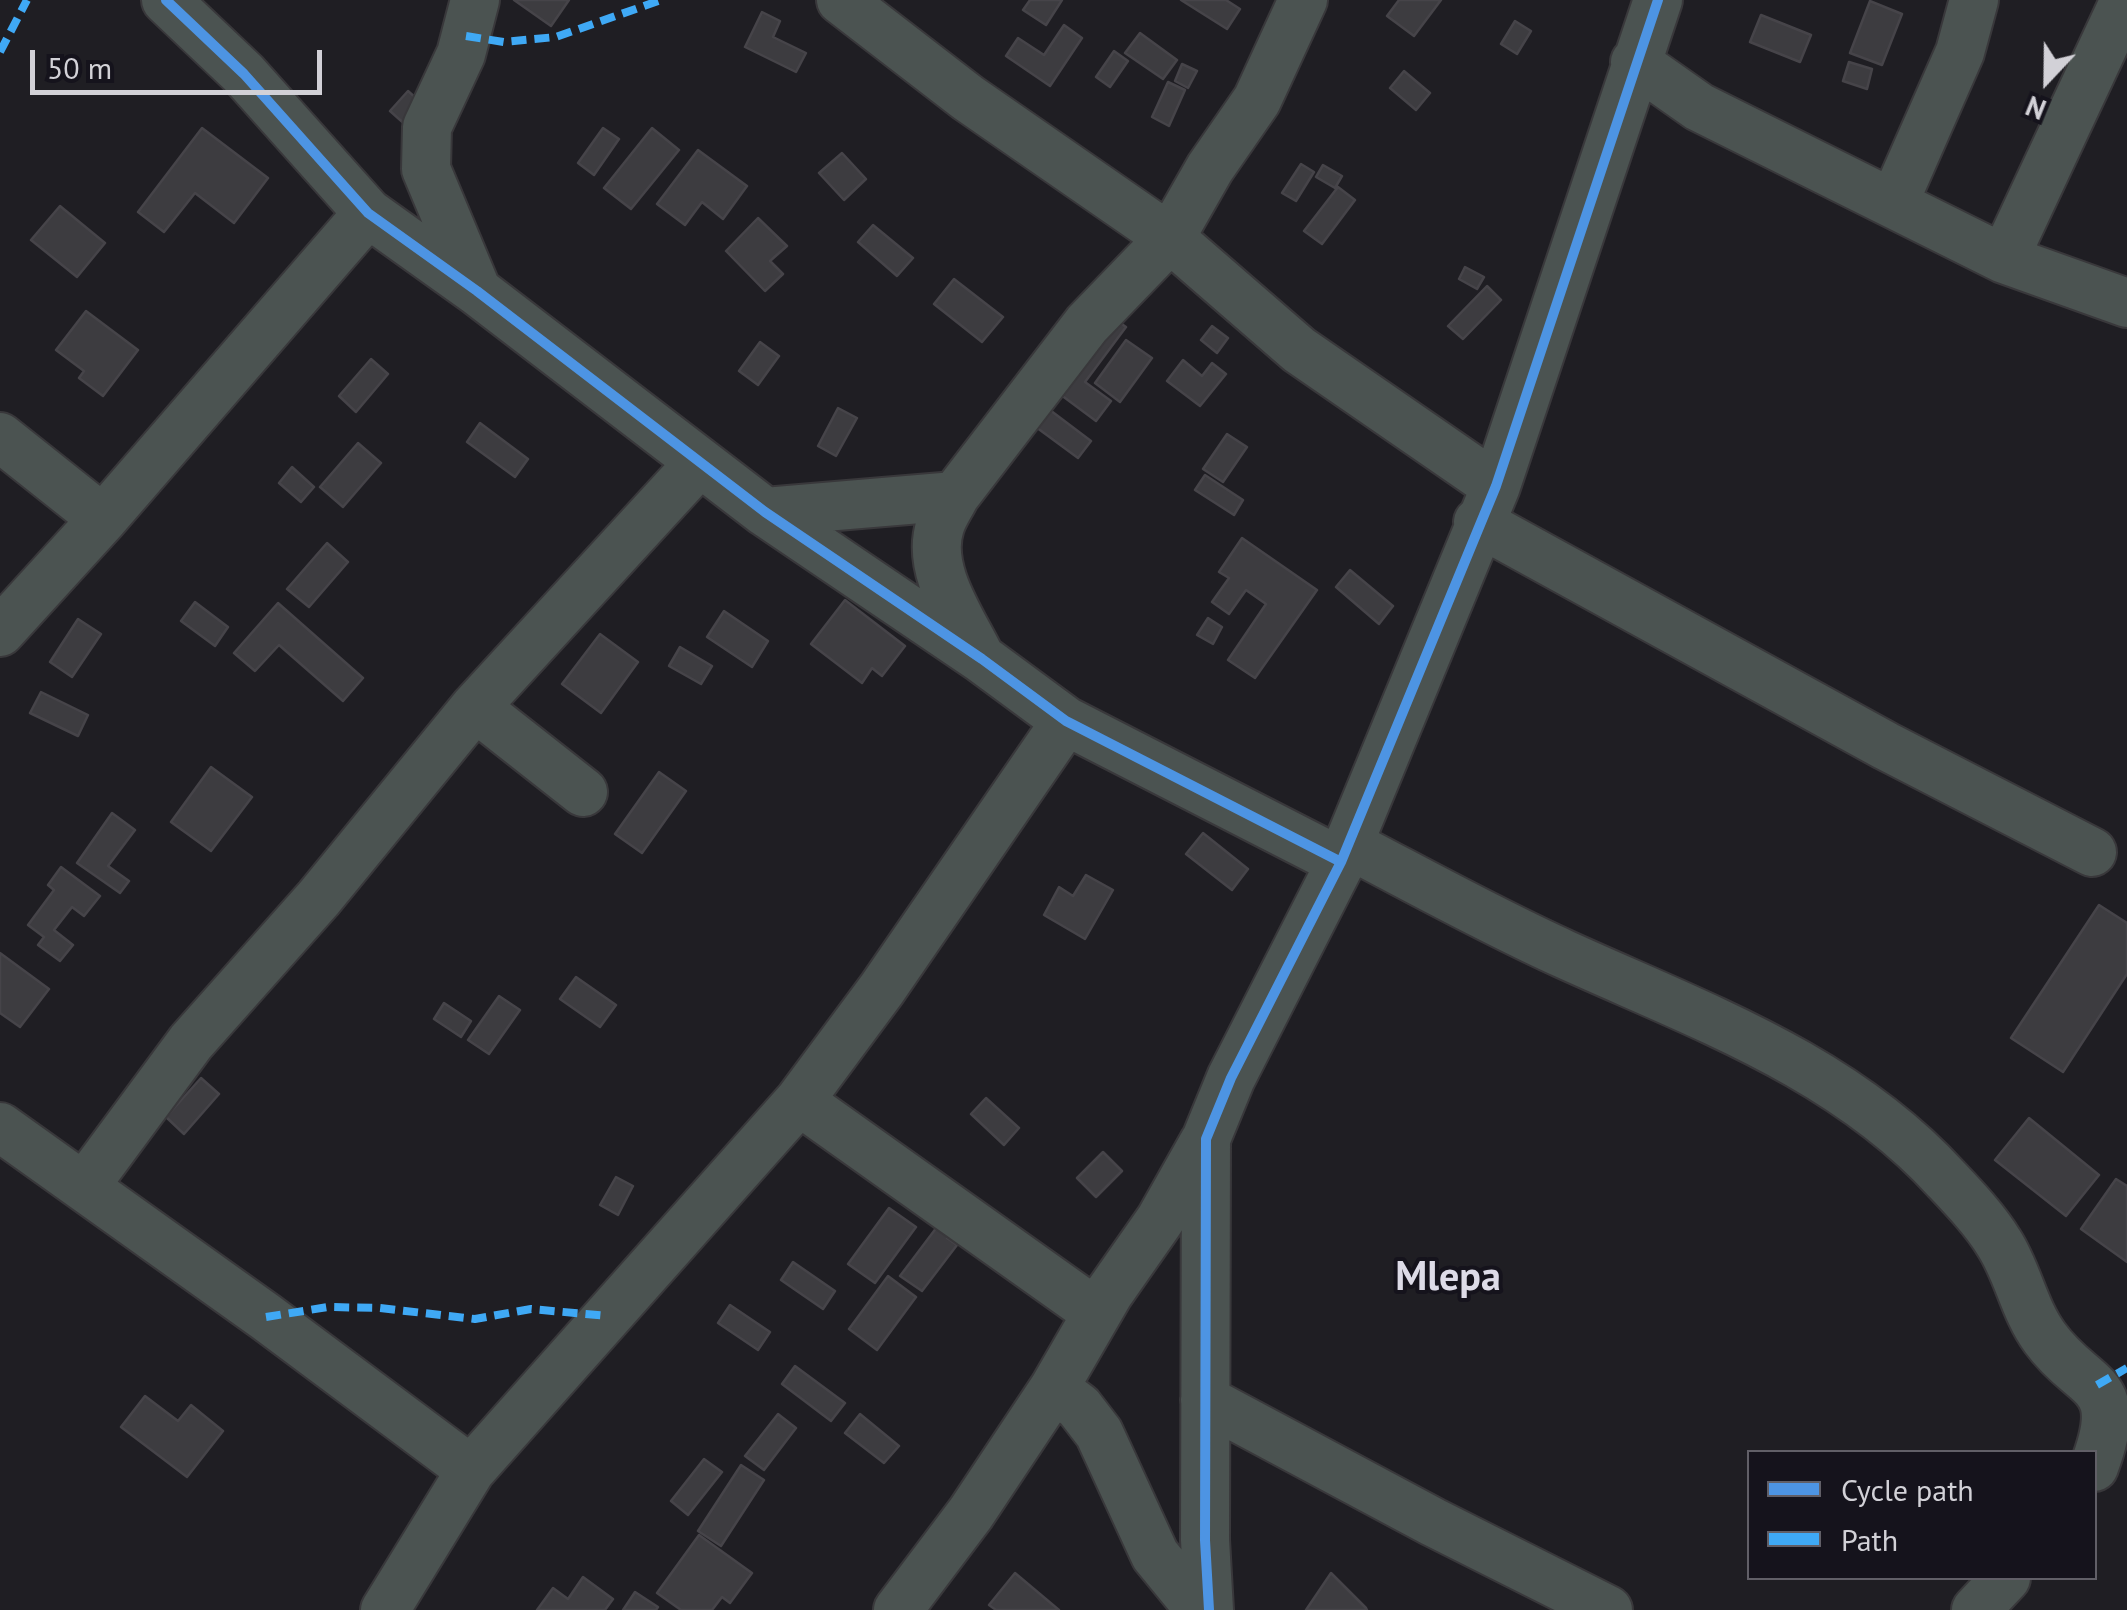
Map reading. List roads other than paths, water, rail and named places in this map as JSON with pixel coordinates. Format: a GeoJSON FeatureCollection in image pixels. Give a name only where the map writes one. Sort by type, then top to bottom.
{"type":"FeatureCollection","features":[{"type":"Feature","properties":{"kind":"street"},"geometry":{"type":"LineString","coordinates":[[166,0],[244,74],[368,212],[764,512],[1066,721],[1806,1066],[1884,1119],[1945,1178],[2000,1243],[2046,1341],[2103,1390],[2110,1418],[2097,1459]]}},
{"type":"Feature","properties":{"kind":"street"},"geometry":{"type":"LineString","coordinates":[[475,0],[461,54],[427,128],[426,169],[477,292]]}},
{"type":"Feature","properties":{"kind":"street"},"geometry":{"type":"LineString","coordinates":[[841,0],[968,98],[1170,238],[1487,504],[1886,746],[2092,852]]}},
{"type":"Feature","properties":{"kind":"street"},"geometry":{"type":"LineString","coordinates":[[982,660],[944,582],[936,552],[940,526],[954,496],[1087,324],[1170,238],[1210,168],[1257,100],[1303,0]]}},
{"type":"Feature","properties":{"kind":"street"},"geometry":{"type":"LineString","coordinates":[[898,1610],[970,1514],[1160,1220],[1206,1139],[1231,1078],[1344,853],[1487,504],[1658,0]]}},
{"type":"Feature","properties":{"kind":"street"},"geometry":{"type":"LineString","coordinates":[[1894,202],[1960,52],[1974,0]]}},
{"type":"Feature","properties":{"kind":"street"},"geometry":{"type":"LineString","coordinates":[[2004,259],[2125,0]]}},
{"type":"Feature","properties":{"kind":"street"},"geometry":{"type":"LineString","coordinates":[[1636,62],[1699,107],[2004,259],[2127,303]]}},
{"type":"Feature","properties":{"kind":"street"},"geometry":{"type":"LineString","coordinates":[[1610,145],[1622,134],[1699,107]]}},
{"type":"Feature","properties":{"kind":"street"},"geometry":{"type":"LineString","coordinates":[[0,632],[103,520],[368,212]]}},
{"type":"Feature","properties":{"kind":"street"},"geometry":{"type":"LineString","coordinates":[[0,437],[103,520]]}},
{"type":"Feature","properties":{"kind":"street"},"geometry":{"type":"LineString","coordinates":[[84,1188],[191,1042],[319,898],[475,706],[699,463]]}},
{"type":"Feature","properties":{"kind":"street"},"geometry":{"type":"LineString","coordinates":[[764,512],[954,496]]}},
{"type":"Feature","properties":{"kind":"street"},"geometry":{"type":"LineString","coordinates":[[475,706],[583,792]]}},
{"type":"Feature","properties":{"kind":"street"},"geometry":{"type":"LineString","coordinates":[[386,1610],[471,1470],[799,1100],[882,989],[1066,721]]}},
{"type":"Feature","properties":{"kind":"street"},"geometry":{"type":"LineString","coordinates":[[799,1100],[1097,1313]]}},
{"type":"Feature","properties":{"kind":"street"},"geometry":{"type":"LineString","coordinates":[[0,1127],[471,1470]]}},
{"type":"Feature","properties":{"kind":"street"},"geometry":{"type":"LineString","coordinates":[[1206,1139],[1205,1540],[1209,1610]]}},
{"type":"Feature","properties":{"kind":"street"},"geometry":{"type":"LineString","coordinates":[[1054,1388],[1079,1407],[1099,1434],[1155,1555],[1200,1610]]}},
{"type":"Feature","properties":{"kind":"street"},"geometry":{"type":"LineString","coordinates":[[1205,1400],[1579,1605]]}},
{"type":"Feature","properties":{"kind":"street"},"geometry":{"type":"LineString","coordinates":[[1976,1610],[2004,1580]]}},
{"type":"Feature","properties":{"kind":"district","name":"Mlepa"},"geometry":{"type":"Point","coordinates":[1448,1279]}}]}
